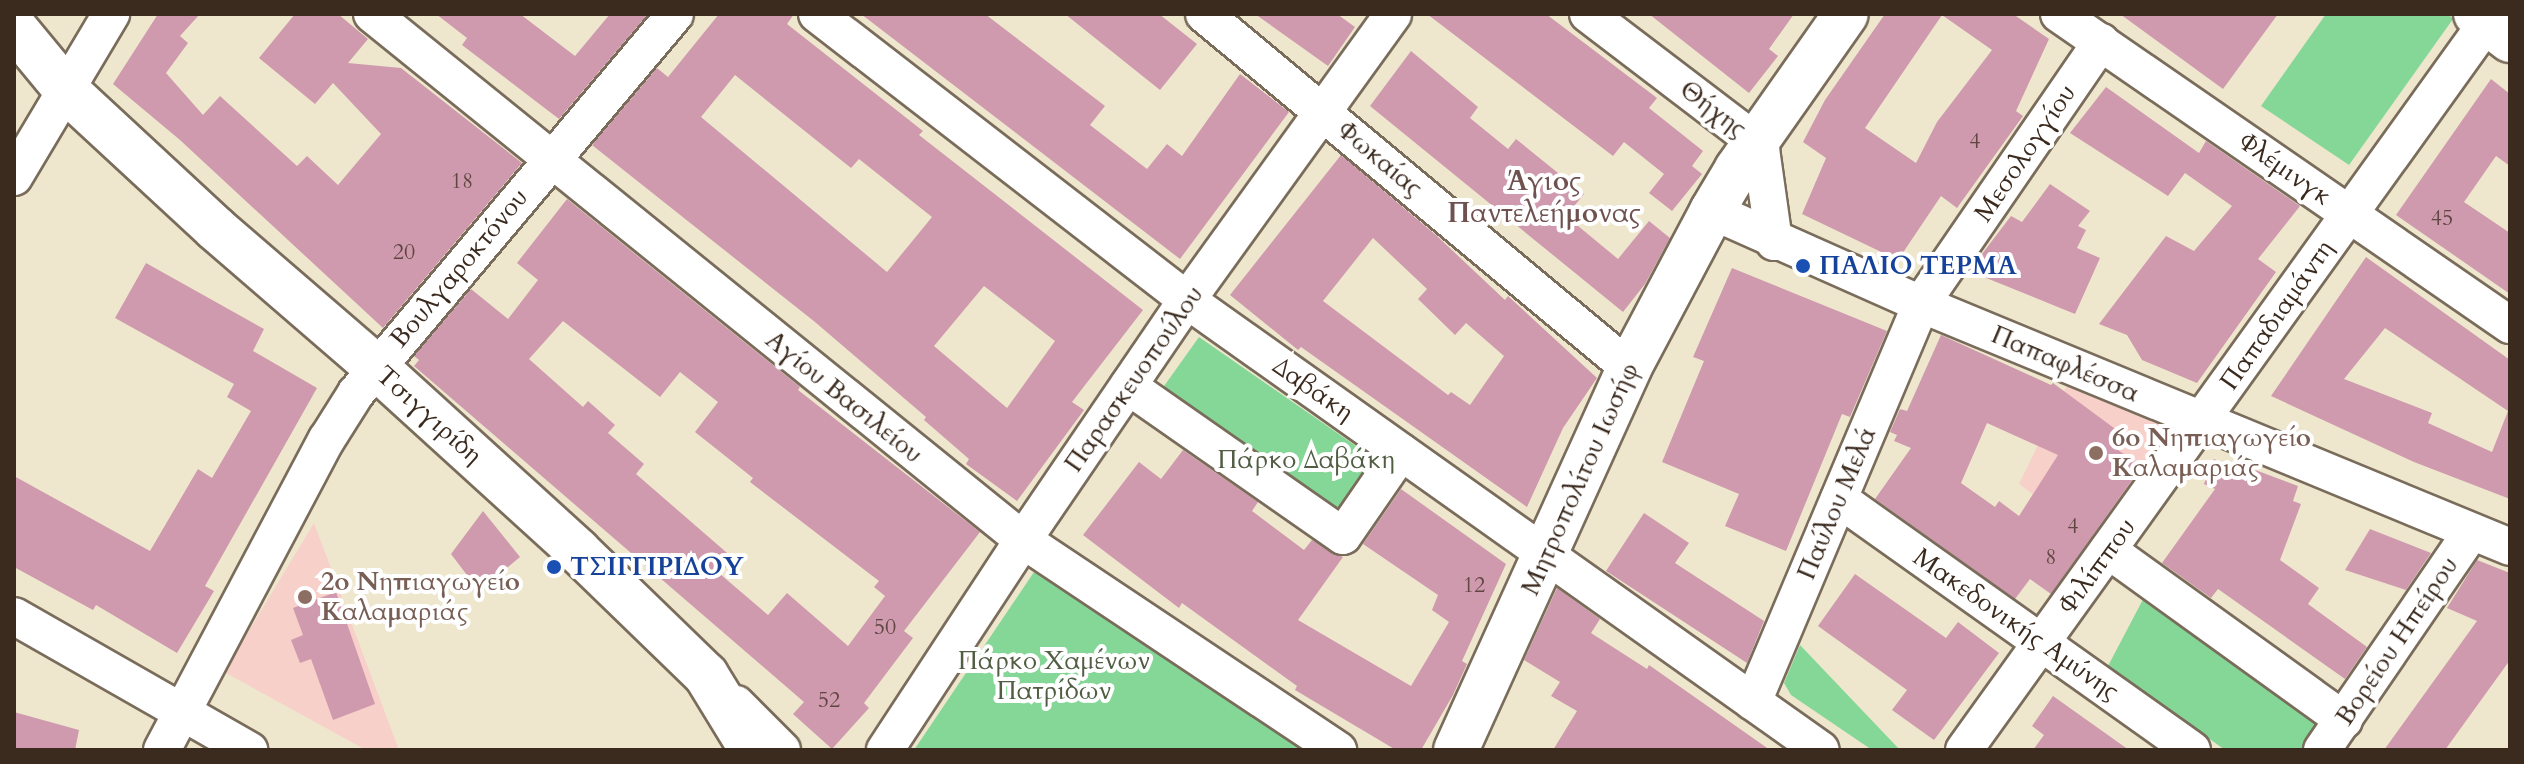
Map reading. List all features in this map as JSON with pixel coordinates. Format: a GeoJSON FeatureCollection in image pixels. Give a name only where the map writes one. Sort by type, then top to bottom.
{"type":"FeatureCollection","features":[{"type":"Feature","properties":{"kind":"main road","name":"Μητροπολίτου Ιωσήφ"},"geometry":{"type":"LineString","coordinates":[[1456,750],[1629,368],[1712,211],[1756,142],[1846,14]]}},
{"type":"Feature","properties":{"kind":"main road","name":"Τσιγγιρίδη"},"geometry":{"type":"LineString","coordinates":[[14,27],[67,91],[216,229],[376,367],[578,551],[706,675]]}},
{"type":"Feature","properties":{"kind":"main road"},"geometry":{"type":"LineString","coordinates":[[706,675],[752,750]]}},
{"type":"Feature","properties":{"kind":"street"},"geometry":{"type":"LineString","coordinates":[[14,177],[111,14]]}},
{"type":"Feature","properties":{"kind":"street","name":"Αγίου Βασιλείου"},"geometry":{"type":"LineString","coordinates":[[372,14],[1023,540],[1338,750]]}},
{"type":"Feature","properties":{"kind":"street","name":"Βουλγαροκτόνου"},"geometry":{"type":"LineString","coordinates":[[162,750],[327,439],[376,367],[675,14]]}},
{"type":"Feature","properties":{"kind":"street","name":"Δαβάκη"},"geometry":{"type":"LineString","coordinates":[[817,14],[1187,300],[1821,750]]}},
{"type":"Feature","properties":{"kind":"street","name":"Φωκαίας"},"geometry":{"type":"LineString","coordinates":[[1204,14],[1629,368]]}},
{"type":"Feature","properties":{"kind":"street","name":"Παρασκευοπούλου"},"geometry":{"type":"LineString","coordinates":[[885,750],[1023,540],[1187,300],[1393,14]]}},
{"type":"Feature","properties":{"kind":"street","name":"Θήχης"},"geometry":{"type":"LineString","coordinates":[[1588,14],[1756,142],[1761,149],[1774,242]]}},
{"type":"Feature","properties":{"kind":"street","name":"Φλέμινγκ"},"geometry":{"type":"LineString","coordinates":[[2059,14],[2510,325]]}},
{"type":"Feature","properties":{"kind":"street","name":"Παπαδιαμάντη"},"geometry":{"type":"LineString","coordinates":[[2202,421],[2349,213],[2492,22]]}},
{"type":"Feature","properties":{"kind":"street","name":"Μεσολογγίου"},"geometry":{"type":"LineString","coordinates":[[1921,304],[2101,42]]}},
{"type":"Feature","properties":{"kind":"street","name":"Παπαφλέσσα"},"geometry":{"type":"LineString","coordinates":[[1712,211],[1774,242],[1921,304],[2510,547]]}},
{"type":"Feature","properties":{"kind":"street","name":"Παύλου Μελά"},"geometry":{"type":"LineString","coordinates":[[1753,702],[1921,304]]}},
{"type":"Feature","properties":{"kind":"street"},"geometry":{"type":"LineString","coordinates":[[1128,386],[1343,536],[1401,452]]}},
{"type":"Feature","properties":{"kind":"street","name":"Φιλίππου"},"geometry":{"type":"LineString","coordinates":[[1964,750],[2202,421]]}},
{"type":"Feature","properties":{"kind":"street","name":"Μακεδονικής Αμύνης"},"geometry":{"type":"LineString","coordinates":[[1839,499],[2192,750]]}},
{"type":"Feature","properties":{"kind":"street","name":"Βορείου Ηπείρου"},"geometry":{"type":"LineString","coordinates":[[2322,750],[2471,532]]}},
{"type":"Feature","properties":{"kind":"street"},"geometry":{"type":"LineString","coordinates":[[2108,550],[2344,720]]}},
{"type":"Feature","properties":{"kind":"street"},"geometry":{"type":"LineString","coordinates":[[14,616],[249,750]]}},
{"type":"Feature","properties":{"kind":"street","name":"Τσιγγιρίδη"},"geometry":{"type":"LineString","coordinates":[[706,675],[782,750]]}},
{"type":"Feature","properties":{"kind":"shaded area","name":"6ο Νηπιαγωγείο Καλαμαριάς"},"geometry":{"type":"Polygon","coordinates":[[[2071,377],[2180,423],[2097,541],[2019,484],[2071,377]]]}},
{"type":"Feature","properties":{"kind":"shaded area","name":"2ο Νηπιαγωγείο Καλαμαριάς"},"geometry":{"type":"Polygon","coordinates":[[[314,523],[399,750],[366,750],[224,672],[314,523]]]}},
{"type":"Feature","properties":{"kind":"green space"},"geometry":{"type":"Polygon","coordinates":[[[2326,14],[2448,14],[2453,19],[2349,165],[2261,106],[2326,14]]]}},
{"type":"Feature","properties":{"kind":"green space","name":"Πάρκο Δαβάκη"},"geometry":{"type":"Polygon","coordinates":[[[1199,337],[1389,469],[1343,536],[1152,403],[1199,337]]]}},
{"type":"Feature","properties":{"kind":"green space","name":"Πάρκο Χαμένων Πατρίδων"},"geometry":{"type":"Polygon","coordinates":[[[1034,572],[1306,750],[914,750],[1034,572]]]}},
{"type":"Feature","properties":{"kind":"green space"},"geometry":{"type":"Polygon","coordinates":[[[2149,588],[2330,718],[2307,750],[2225,750],[2108,666],[2149,588]]]}},
{"type":"Feature","properties":{"kind":"green space"},"geometry":{"type":"Polygon","coordinates":[[[1800,645],[1900,750],[1872,750],[1791,695],[1784,683],[1800,645]]]}},
{"type":"Feature","properties":{"kind":"building"},"geometry":{"type":"Polygon","coordinates":[[[158,14],[200,14],[180,36],[188,43],[166,73],[203,115],[220,96],[297,166],[307,156],[338,185],[381,134],[333,83],[315,104],[259,58],[295,14],[338,14],[368,39],[348,63],[401,68],[522,163],[383,328],[180,140],[113,84],[158,14]]]}},
{"type":"Feature","properties":{"kind":"building"},"geometry":{"type":"Polygon","coordinates":[[[436,14],[520,14],[575,56],[610,14],[648,14],[559,119],[462,45],[467,38],[436,14]]]}},
{"type":"Feature","properties":{"kind":"building"},"geometry":{"type":"Polygon","coordinates":[[[719,14],[794,14],[787,24],[923,131],[919,135],[1143,310],[1072,402],[1084,410],[1017,501],[966,464],[969,459],[924,420],[926,417],[815,322],[592,145],[657,68],[668,77],[719,14]],[[735,75],[701,117],[887,272],[932,217],[859,159],[851,168],[735,75]],[[984,286],[934,346],[1007,408],[1055,341],[984,286]]]}},
{"type":"Feature","properties":{"kind":"building"},"geometry":{"type":"Polygon","coordinates":[[[861,14],[985,14],[1105,106],[1090,125],[1147,169],[1167,144],[1182,156],[1240,74],[1289,112],[1180,259],[861,14]]]}},
{"type":"Feature","properties":{"kind":"building"},"geometry":{"type":"Polygon","coordinates":[[[1065,14],[1159,14],[1197,44],[1160,90],[1065,14]]]}},
{"type":"Feature","properties":{"kind":"building"},"geometry":{"type":"Polygon","coordinates":[[[1255,14],[1337,14],[1355,27],[1328,66],[1255,14]]]}},
{"type":"Feature","properties":{"kind":"building"},"geometry":{"type":"Polygon","coordinates":[[[1427,14],[1546,14],[1657,98],[1649,108],[1703,151],[1692,166],[1702,174],[1672,211],[1649,193],[1664,174],[1624,142],[1613,156],[1427,14]]]}},
{"type":"Feature","properties":{"kind":"building"},"geometry":{"type":"Polygon","coordinates":[[[1649,14],[1794,14],[1769,49],[1778,56],[1749,93],[1649,14]]]}},
{"type":"Feature","properties":{"kind":"building"},"geometry":{"type":"Polygon","coordinates":[[[1885,14],[2013,14],[2049,39],[2016,111],[2023,116],[1957,208],[1941,196],[1898,260],[1802,214],[1826,158],[1803,142],[1825,100],[1885,14]],[[1942,15],[1865,128],[1916,163],[1937,122],[1992,50],[1942,15]]]}},
{"type":"Feature","properties":{"kind":"building"},"geometry":{"type":"Polygon","coordinates":[[[2120,14],[2278,14],[2223,89],[2120,14]]]}},
{"type":"Feature","properties":{"kind":"building"},"geometry":{"type":"Polygon","coordinates":[[[1411,51],[1478,107],[1470,118],[1508,149],[1516,139],[1584,194],[1566,216],[1618,259],[1649,221],[1670,238],[1645,284],[1623,312],[1370,106],[1411,51]]]}},
{"type":"Feature","properties":{"kind":"building"},"geometry":{"type":"Polygon","coordinates":[[[2491,79],[2510,94],[2510,166],[2496,156],[2464,202],[2510,233],[2510,294],[2396,215],[2491,79]]]}},
{"type":"Feature","properties":{"kind":"building"},"geometry":{"type":"Polygon","coordinates":[[[2106,87],[2199,153],[2206,141],[2300,206],[2258,259],[2276,272],[2197,383],[2142,360],[2127,335],[2099,324],[2166,236],[2194,251],[2232,206],[2185,173],[2168,196],[2070,133],[2106,87]]]}},
{"type":"Feature","properties":{"kind":"building"},"geometry":{"type":"Polygon","coordinates":[[[1341,155],[1437,236],[1505,300],[1508,296],[1597,378],[1563,428],[1527,507],[1301,347],[1298,350],[1230,295],[1341,155]],[[1373,238],[1323,301],[1448,395],[1451,392],[1470,405],[1504,356],[1466,323],[1455,335],[1418,299],[1427,289],[1373,238]]]}},
{"type":"Feature","properties":{"kind":"building"},"geometry":{"type":"Polygon","coordinates":[[[2050,184],[2090,211],[2078,226],[2086,230],[2077,248],[2100,258],[2075,314],[1969,271],[2011,216],[2022,222],[2050,184]]]}},
{"type":"Feature","properties":{"kind":"building"},"geometry":{"type":"Polygon","coordinates":[[[567,199],[800,387],[798,390],[980,532],[904,631],[913,638],[864,703],[869,708],[832,749],[793,714],[804,702],[414,366],[419,360],[414,356],[471,289],[508,319],[538,280],[517,263],[567,199]],[[563,321],[529,359],[583,407],[588,401],[615,425],[608,433],[644,464],[636,474],[734,559],[720,574],[768,615],[787,593],[848,646],[885,596],[874,587],[879,581],[750,482],[753,478],[695,432],[718,402],[680,372],[660,397],[563,321]]]}},
{"type":"Feature","properties":{"kind":"building"},"geometry":{"type":"Polygon","coordinates":[[[2366,257],[2510,360],[2510,499],[2414,462],[2271,396],[2366,257]],[[2385,328],[2344,379],[2432,413],[2428,423],[2492,452],[2508,411],[2385,328]]]}},
{"type":"Feature","properties":{"kind":"building"},"geometry":{"type":"Polygon","coordinates":[[[146,263],[264,329],[253,351],[317,388],[205,586],[214,591],[177,653],[96,605],[93,610],[14,567],[14,476],[150,551],[198,469],[212,478],[251,411],[227,397],[234,384],[115,318],[146,263]]]}},
{"type":"Feature","properties":{"kind":"building"},"geometry":{"type":"Polygon","coordinates":[[[1732,268],[1887,331],[1850,417],[1842,414],[1786,551],[1725,526],[1739,494],[1662,462],[1704,361],[1693,357],[1732,268]]]}},
{"type":"Feature","properties":{"kind":"building"},"geometry":{"type":"Polygon","coordinates":[[[1941,335],[2051,385],[2053,383],[2118,431],[2109,444],[2142,466],[2051,594],[2030,579],[2015,599],[1875,499],[1911,448],[1894,441],[1897,435],[1890,432],[1900,409],[1907,411],[1941,335]],[[1987,423],[1961,483],[1995,507],[1999,501],[2019,516],[2058,455],[1987,423]]]}},
{"type":"Feature","properties":{"kind":"building"},"geometry":{"type":"Polygon","coordinates":[[[1183,450],[1258,502],[1252,511],[1304,550],[1312,540],[1343,557],[1298,620],[1411,686],[1449,622],[1432,610],[1438,595],[1363,544],[1401,489],[1506,564],[1462,661],[1467,664],[1453,695],[1421,750],[1396,750],[1295,690],[1297,686],[1182,603],[1179,608],[1083,535],[1139,462],[1161,479],[1183,450]]]}},
{"type":"Feature","properties":{"kind":"building"},"geometry":{"type":"Polygon","coordinates":[[[2214,459],[2232,466],[2234,462],[2298,486],[2293,501],[2301,504],[2280,560],[2319,588],[2308,604],[2367,647],[2345,679],[2218,589],[2211,598],[2162,563],[2215,489],[2204,484],[2214,459]]]}},
{"type":"Feature","properties":{"kind":"building"},"geometry":{"type":"Polygon","coordinates":[[[483,511],[520,557],[479,591],[451,554],[483,511]]]}},
{"type":"Feature","properties":{"kind":"building"},"geometry":{"type":"Polygon","coordinates":[[[1644,513],[1689,543],[1675,563],[1764,621],[1747,663],[1606,571],[1644,513]]]}},
{"type":"Feature","properties":{"kind":"building"},"geometry":{"type":"Polygon","coordinates":[[[2370,529],[2431,553],[2406,590],[2345,570],[2370,529]]]}},
{"type":"Feature","properties":{"kind":"building"},"geometry":{"type":"Polygon","coordinates":[[[2477,560],[2510,573],[2510,660],[2445,750],[2384,750],[2477,621],[2447,608],[2477,560]]]}},
{"type":"Feature","properties":{"kind":"building"},"geometry":{"type":"Polygon","coordinates":[[[1855,574],[1946,638],[1958,622],[1999,653],[1934,740],[1892,710],[1907,690],[1818,626],[1855,574]]]}},
{"type":"Feature","properties":{"kind":"building"},"geometry":{"type":"Polygon","coordinates":[[[1557,588],[1600,619],[1591,633],[1647,669],[1649,665],[1770,750],[1553,750],[1577,711],[1551,696],[1560,682],[1524,660],[1557,588]]]}},
{"type":"Feature","properties":{"kind":"building"},"geometry":{"type":"Polygon","coordinates":[[[336,592],[375,704],[333,720],[311,659],[300,663],[291,640],[303,635],[293,608],[336,592]]]}},
{"type":"Feature","properties":{"kind":"building"},"geometry":{"type":"Polygon","coordinates":[[[2053,696],[2129,750],[2033,750],[2044,735],[2032,726],[2053,696]]]}},
{"type":"Feature","properties":{"kind":"building"},"geometry":{"type":"Polygon","coordinates":[[[14,712],[79,730],[75,750],[14,750],[14,712]]]}},
{"type":"Feature","properties":{"kind":"place","name":"ΠΑΛΙΟ ΤΕΡΜΑ"},"geometry":{"type":"Point","coordinates":[1803,266]}},
{"type":"Feature","properties":{"kind":"place","name":"6ο Νηπιαγωγείο Καλαμαριάς"},"geometry":{"type":"Point","coordinates":[2096,453]}},
{"type":"Feature","properties":{"kind":"place","name":"ΤΣΙΓΓΙΡΙΔΟΥ"},"geometry":{"type":"Point","coordinates":[554,567]}},
{"type":"Feature","properties":{"kind":"place","name":"2ο Νηπιαγωγείο Καλαμαριάς"},"geometry":{"type":"Point","coordinates":[305,597]}},
{"type":"Feature","properties":{"kind":"district","name":"Άγιος Παντελεήμονας"},"geometry":{"type":"Point","coordinates":[1544,197]}}]}
